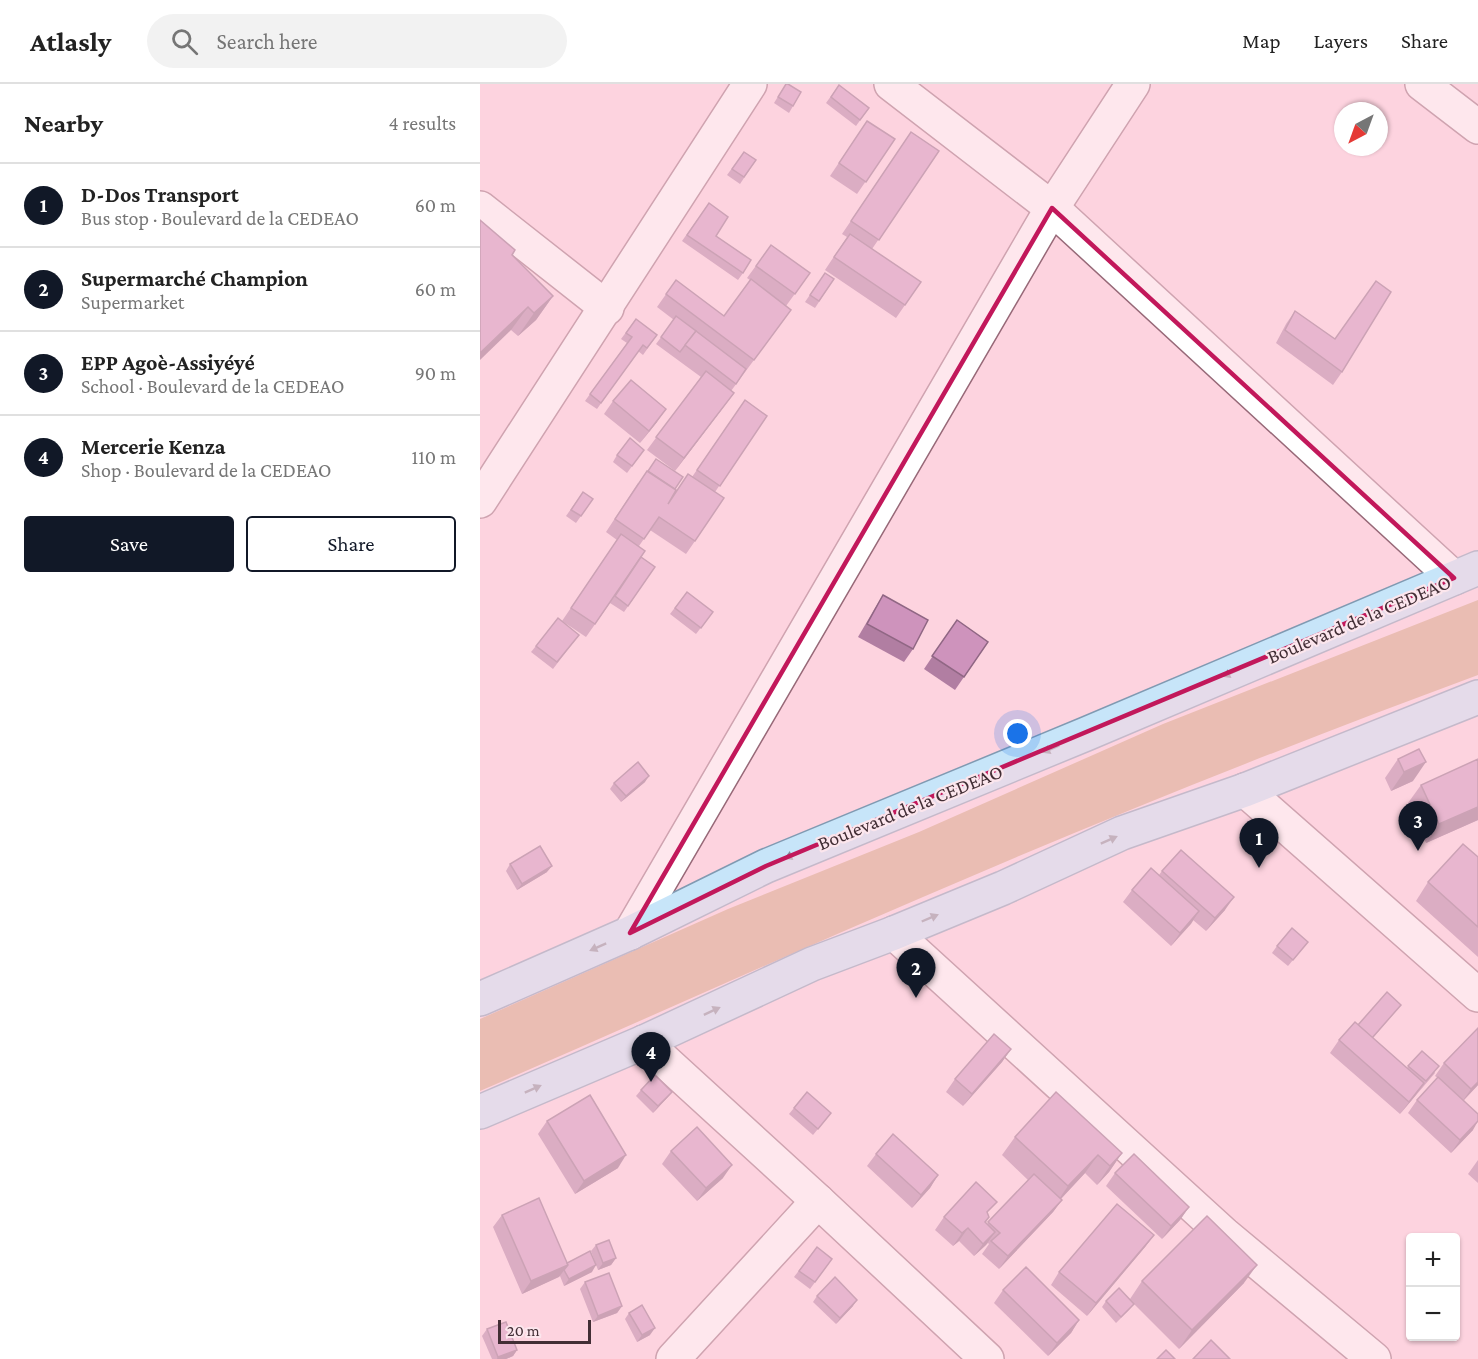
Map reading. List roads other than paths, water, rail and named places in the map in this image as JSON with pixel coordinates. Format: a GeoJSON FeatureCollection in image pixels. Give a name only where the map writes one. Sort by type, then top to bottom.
{"type":"FeatureCollection","features":[{"type":"Feature","properties":{"kind":"main road","name":"Boulevard de la CEDEAO"},"geometry":{"type":"LineString","coordinates":[[480,999],[630,933],[766,866],[1065,743],[1466,573]]}},
{"type":"Feature","properties":{"kind":"main road"},"geometry":{"type":"LineString","coordinates":[[480,1112],[644,1042],[812,964],[1003,888],[1122,833],[1245,790],[1478,697]]}},
{"type":"Feature","properties":{"kind":"street"},"geometry":{"type":"LineString","coordinates":[[480,501],[750,84]]}},
{"type":"Feature","properties":{"kind":"street"},"geometry":{"type":"LineString","coordinates":[[891,84],[1052,208],[1466,573]]}},
{"type":"Feature","properties":{"kind":"street"},"geometry":{"type":"LineString","coordinates":[[630,933],[1052,208],[1133,84]]}},
{"type":"Feature","properties":{"kind":"street"},"geometry":{"type":"LineString","coordinates":[[1422,84],[1478,127]]}},
{"type":"Feature","properties":{"kind":"street"},"geometry":{"type":"LineString","coordinates":[[480,208],[607,308]]}},
{"type":"Feature","properties":{"kind":"street"},"geometry":{"type":"LineString","coordinates":[[1245,790],[1478,995]]}},
{"type":"Feature","properties":{"kind":"street"},"geometry":{"type":"LineString","coordinates":[[894,933],[1224,1234],[1374,1359]]}},
{"type":"Feature","properties":{"kind":"street"},"geometry":{"type":"LineString","coordinates":[[644,1042],[987,1359]]}},
{"type":"Feature","properties":{"kind":"street"},"geometry":{"type":"LineString","coordinates":[[672,1359],[818,1201]]}},
{"type":"Feature","properties":{"kind":"place","name":"EPP Agoè-Assiyéyé"},"geometry":{"type":"Point","coordinates":[1418,851]}},
{"type":"Feature","properties":{"kind":"place","name":"D-Dos Transport"},"geometry":{"type":"Point","coordinates":[1259,868]}},
{"type":"Feature","properties":{"kind":"place","name":"Supermarché Champion"},"geometry":{"type":"Point","coordinates":[916,998]}},
{"type":"Feature","properties":{"kind":"place","name":"Mercerie Kenza"},"geometry":{"type":"Point","coordinates":[651,1082]}}]}
